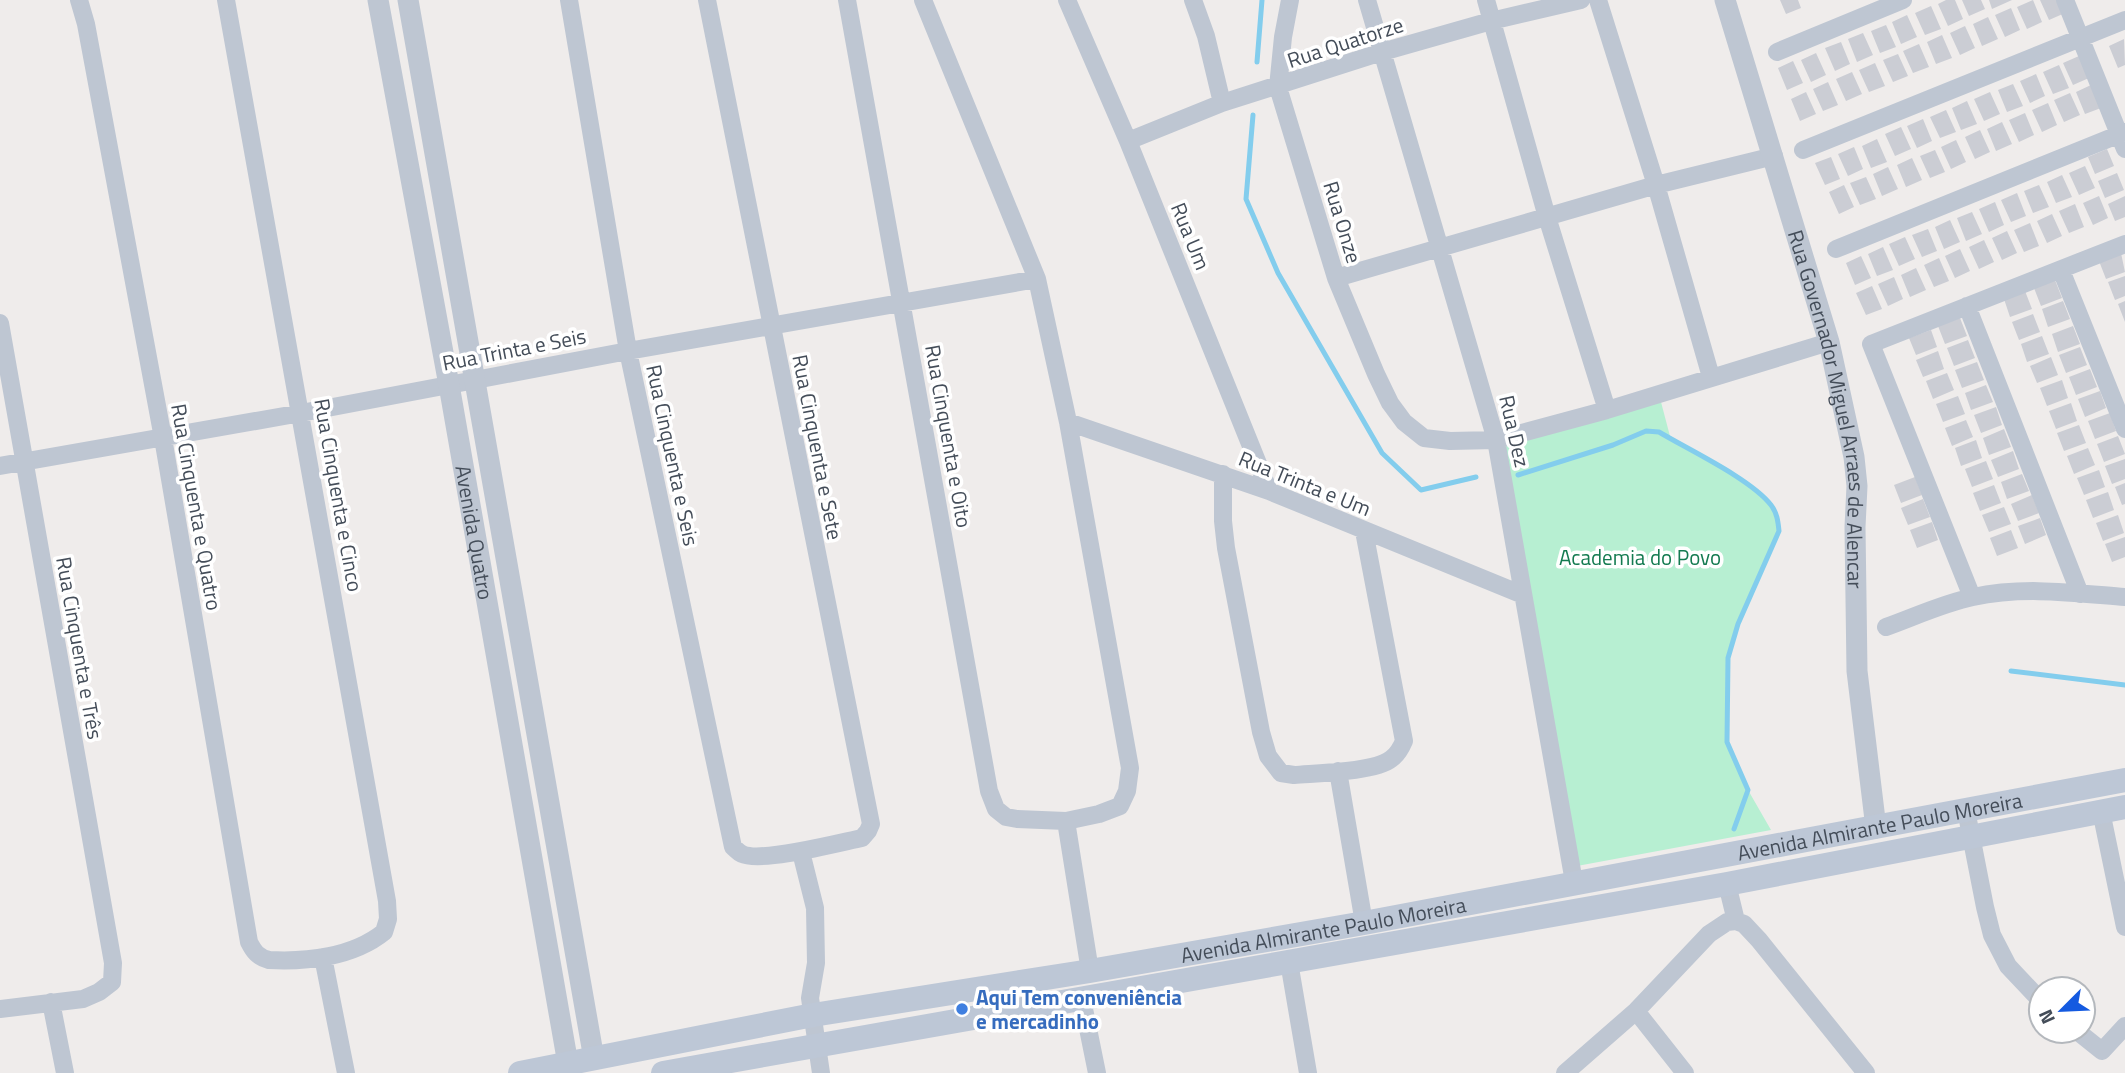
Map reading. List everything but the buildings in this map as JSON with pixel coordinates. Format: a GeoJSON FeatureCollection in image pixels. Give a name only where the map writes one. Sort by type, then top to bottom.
{"type":"FeatureCollection","features":[{"type":"Feature","properties":{"kind":"main road","name":"Avenida Almirante Paulo Moreira"},"geometry":{"type":"LineString","coordinates":[[520,1073],[813,1015],[1090,971],[1364,923],[2125,780]]}},
{"type":"Feature","properties":{"kind":"main road","name":"Avenida Almirante Paulo Moreira"},"geometry":{"type":"LineString","coordinates":[[663,1073],[1727,884],[2113,809]]}},
{"type":"Feature","properties":{"kind":"street","name":"Rua Cinquenta e Quatro"},"geometry":{"type":"LineString","coordinates":[[79,0],[86,24],[163,438],[250,942],[261,958],[269,960],[323,957]]}},
{"type":"Feature","properties":{"kind":"street","name":"Rua Cinquenta e Cinco"},"geometry":{"type":"LineString","coordinates":[[226,0],[301,413],[388,919],[384,932],[375,939],[345,952],[323,957]]}},
{"type":"Feature","properties":{"kind":"street","name":"Avenida Quatro"},"geometry":{"type":"LineString","coordinates":[[378,0],[449,385],[568,1064]]}},
{"type":"Feature","properties":{"kind":"street","name":"Avenida Quatro"},"geometry":{"type":"LineString","coordinates":[[408,0],[594,1059]]}},
{"type":"Feature","properties":{"kind":"street","name":"Rua Cinquenta e Seis"},"geometry":{"type":"LineString","coordinates":[[569,0],[628,351],[733,847],[749,856],[801,852]]}},
{"type":"Feature","properties":{"kind":"street","name":"Rua Cinquenta e Sete"},"geometry":{"type":"LineString","coordinates":[[707,0],[871,824],[862,838],[801,852]]}},
{"type":"Feature","properties":{"kind":"street","name":"Rua Cinquenta e Oito"},"geometry":{"type":"LineString","coordinates":[[847,0],[853,47],[902,302],[989,791],[996,809],[1006,817],[1066,821]]}},
{"type":"Feature","properties":{"kind":"street"},"geometry":{"type":"LineString","coordinates":[[923,0],[1037,279],[1068,422],[1130,768],[1127,790],[1119,806],[1099,814],[1066,821],[1090,971]]}},
{"type":"Feature","properties":{"kind":"street","name":"Rua Um"},"geometry":{"type":"LineString","coordinates":[[1067,0],[1128,141],[1269,491]]}},
{"type":"Feature","properties":{"kind":"street"},"geometry":{"type":"LineString","coordinates":[[1193,0],[1206,36],[1222,103]]}},
{"type":"Feature","properties":{"kind":"street","name":"Rua Onze"},"geometry":{"type":"LineString","coordinates":[[1290,0],[1278,87],[1336,278],[1390,402],[1404,422],[1423,438],[1450,441],[1496,440]]}},
{"type":"Feature","properties":{"kind":"street","name":"Rua Dez"},"geometry":{"type":"LineString","coordinates":[[1367,0],[1438,250],[1496,440],[1574,882]]}},
{"type":"Feature","properties":{"kind":"street"},"geometry":{"type":"LineString","coordinates":[[1486,0],[1547,217],[1607,410]]}},
{"type":"Feature","properties":{"kind":"street","name":"Rua Quatorze"},"geometry":{"type":"LineString","coordinates":[[1128,141],[1222,103],[1382,52],[1491,21],[1581,0]]}},
{"type":"Feature","properties":{"kind":"street"},"geometry":{"type":"LineString","coordinates":[[1598,0],[1656,185],[1711,377]]}},
{"type":"Feature","properties":{"kind":"street","name":"Rua Governador Miguel Arraes de Alencar"},"geometry":{"type":"LineString","coordinates":[[1725,0],[1829,342],[1854,457],[1857,486],[1857,671],[1876,828]]}},
{"type":"Feature","properties":{"kind":"street"},"geometry":{"type":"LineString","coordinates":[[1777,52],[1903,0]]}},
{"type":"Feature","properties":{"kind":"street"},"geometry":{"type":"LineString","coordinates":[[1836,249],[2123,139],[2065,0]]}},
{"type":"Feature","properties":{"kind":"street"},"geometry":{"type":"LineString","coordinates":[[1803,149],[2125,20]]}},
{"type":"Feature","properties":{"kind":"street"},"geometry":{"type":"LineString","coordinates":[[1336,278],[1656,185],[1774,156]]}},
{"type":"Feature","properties":{"kind":"street"},"geometry":{"type":"LineString","coordinates":[[1972,597],[1871,344],[2125,244]]}},
{"type":"Feature","properties":{"kind":"street"},"geometry":{"type":"LineString","coordinates":[[2060,270],[2125,429]]}},
{"type":"Feature","properties":{"kind":"street","name":"Rua Trinta e Seis"},"geometry":{"type":"LineString","coordinates":[[0,466],[1037,279]]}},
{"type":"Feature","properties":{"kind":"street"},"geometry":{"type":"LineString","coordinates":[[1967,306],[2080,594]]}},
{"type":"Feature","properties":{"kind":"street","name":"Rua Cinquenta e Três"},"geometry":{"type":"LineString","coordinates":[[0,323],[110,950],[112,982],[83,999],[51,1002]]}},
{"type":"Feature","properties":{"kind":"street"},"geometry":{"type":"LineString","coordinates":[[1496,440],[1607,410],[1829,342]]}},
{"type":"Feature","properties":{"kind":"street","name":"Rua Trinta e Um"},"geometry":{"type":"LineString","coordinates":[[1068,422],[1269,491],[1523,595]]}},
{"type":"Feature","properties":{"kind":"street"},"geometry":{"type":"LineString","coordinates":[[1223,474],[1226,548],[1268,756],[1281,773],[1294,775],[1376,766],[1391,760],[1404,741],[1364,531]]}},
{"type":"Feature","properties":{"kind":"street"},"geometry":{"type":"LineString","coordinates":[[1886,627],[1972,597],[2018,591],[2125,597]]}},
{"type":"Feature","properties":{"kind":"street"},"geometry":{"type":"LineString","coordinates":[[1338,771],[1364,923]]}},
{"type":"Feature","properties":{"kind":"street"},"geometry":{"type":"LineString","coordinates":[[2113,809],[2125,927]]}},
{"type":"Feature","properties":{"kind":"street"},"geometry":{"type":"LineString","coordinates":[[1966,810],[1988,921],[1999,952],[2027,986]]}},
{"type":"Feature","properties":{"kind":"street"},"geometry":{"type":"LineString","coordinates":[[801,852],[816,908],[816,963],[810,989],[821,1073]]}},
{"type":"Feature","properties":{"kind":"street"},"geometry":{"type":"LineString","coordinates":[[1727,884],[1736,920]]}},
{"type":"Feature","properties":{"kind":"street"},"geometry":{"type":"LineString","coordinates":[[1565,1073],[1636,1011],[1709,934],[1727,922],[1736,920],[1744,924],[1759,940],[1866,1073]]}},
{"type":"Feature","properties":{"kind":"street"},"geometry":{"type":"LineString","coordinates":[[323,957],[346,1073]]}},
{"type":"Feature","properties":{"kind":"street"},"geometry":{"type":"LineString","coordinates":[[1289,962],[1308,1073]]}},
{"type":"Feature","properties":{"kind":"street"},"geometry":{"type":"LineString","coordinates":[[1082,999],[1097,1073]]}},
{"type":"Feature","properties":{"kind":"street"},"geometry":{"type":"LineString","coordinates":[[0,1009],[51,1002],[65,1073]]}},
{"type":"Feature","properties":{"kind":"street"},"geometry":{"type":"LineString","coordinates":[[1636,1011],[1685,1073]]}},
{"type":"Feature","properties":{"kind":"street"},"geometry":{"type":"LineString","coordinates":[[2094,1045],[2102,1051],[2125,1026]]}},
{"type":"Feature","properties":{"kind":"green space","name":"Academia do Povo"},"geometry":{"type":"Polygon","coordinates":[[[1661,402],[1671,440],[1745,482],[1769,503],[1777,515],[1779,531],[1738,624],[1728,658],[1726,689],[1727,742],[1748,790],[1771,830],[1577,866],[1502,446],[1661,402]]]}},
{"type":"Feature","properties":{"kind":"waterway"},"geometry":{"type":"LineString","coordinates":[[1257,62],[1262,0]]}},
{"type":"Feature","properties":{"kind":"waterway"},"geometry":{"type":"LineString","coordinates":[[1253,115],[1246,199],[1278,273],[1382,453],[1421,490],[1476,477]]}},
{"type":"Feature","properties":{"kind":"waterway"},"geometry":{"type":"LineString","coordinates":[[1518,475],[1613,445],[1646,431],[1659,432],[1735,475],[1762,495],[1773,508],[1779,531],[1738,624],[1728,658],[1727,742],[1748,790],[1734,829]]}},
{"type":"Feature","properties":{"kind":"waterway"},"geometry":{"type":"LineString","coordinates":[[2011,671],[2125,685]]}},
{"type":"Feature","properties":{"kind":"place","name":"Aqui Tem conveniência e mercadinho"},"geometry":{"type":"Point","coordinates":[962,1009]}}]}
